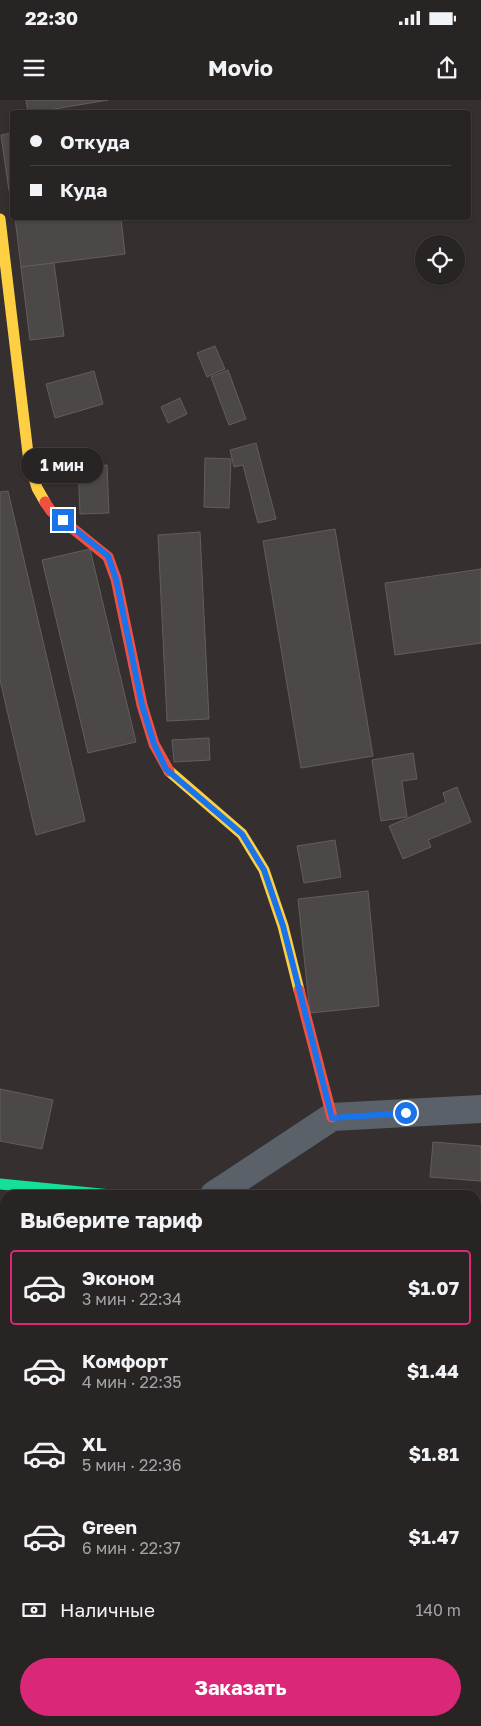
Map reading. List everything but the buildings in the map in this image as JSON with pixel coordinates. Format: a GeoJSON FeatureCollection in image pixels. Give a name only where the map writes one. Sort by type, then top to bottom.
{"type":"FeatureCollection","features":[{"type":"Feature","properties":{"kind":"street"},"geometry":{"type":"LineString","coordinates":[[0,219],[29,462],[37,488],[51,510],[108,556],[116,579],[142,705],[154,744],[166,769],[242,834],[264,870],[283,926],[332,1118]]}},
{"type":"Feature","properties":{"kind":"street"},"geometry":{"type":"LineString","coordinates":[[222,1190],[332,1118],[481,1109]]}},
{"type":"Feature","properties":{"kind":"street"},"geometry":{"type":"LineString","coordinates":[[0,1184],[61,1190]]}},
{"type":"Feature","properties":{"kind":"traffic: fast"},"geometry":{"type":"LineString","coordinates":[[0,1184],[61,1190]]}},
{"type":"Feature","properties":{"kind":"traffic: slow"},"geometry":{"type":"LineString","coordinates":[[0,219],[29,462],[37,488],[45,502]]}},
{"type":"Feature","properties":{"kind":"traffic: slow"},"geometry":{"type":"LineString","coordinates":[[169,771],[242,834],[264,870],[283,926],[299,990]]}},
{"type":"Feature","properties":{"kind":"traffic: jam"},"geometry":{"type":"LineString","coordinates":[[45,502],[51,511],[108,557],[116,579],[142,705],[154,744],[169,771]]}},
{"type":"Feature","properties":{"kind":"traffic: jam"},"geometry":{"type":"LineString","coordinates":[[299,990],[332,1117]]}},
{"type":"Feature","properties":{"kind":"route"},"geometry":{"type":"LineString","coordinates":[[63,520],[108,556],[116,579],[142,705],[154,744],[166,769],[242,834],[264,870],[283,926],[332,1118],[406,1113]]}}]}
